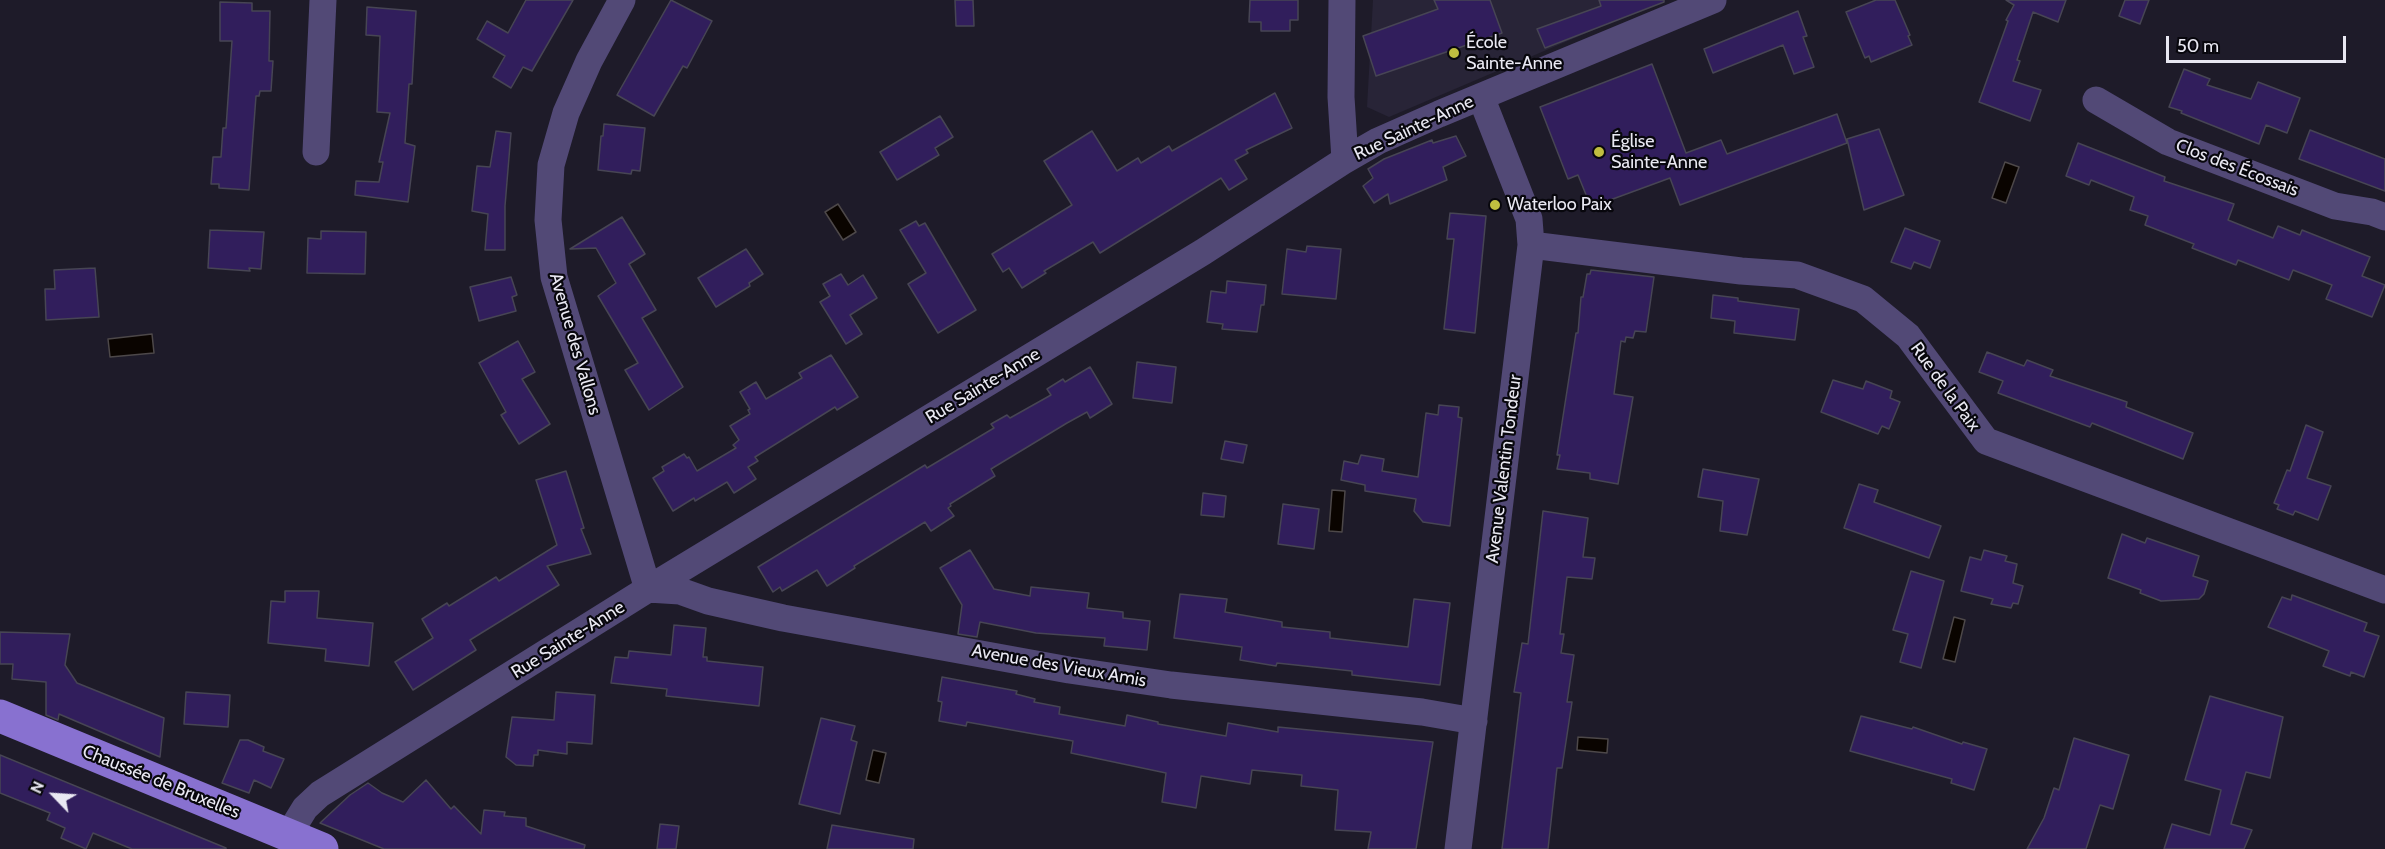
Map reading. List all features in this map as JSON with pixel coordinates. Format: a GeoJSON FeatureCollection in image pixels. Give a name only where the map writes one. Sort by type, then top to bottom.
{"type":"FeatureCollection","features":[{"type":"Feature","properties":{"kind":"main road","name":"Chaussée de Bruxelles"},"geometry":{"type":"LineString","coordinates":[[0,716],[322,849]]}},
{"type":"Feature","properties":{"kind":"street"},"geometry":{"type":"LineString","coordinates":[[316,152],[324,0]]}},
{"type":"Feature","properties":{"kind":"street","name":"Avenue des Vallons"},"geometry":{"type":"LineString","coordinates":[[622,0],[589,61],[566,113],[551,165],[548,220],[554,277],[648,589]]}},
{"type":"Feature","properties":{"kind":"street"},"geometry":{"type":"LineString","coordinates":[[1342,0],[1341,97],[1345,160]]}},
{"type":"Feature","properties":{"kind":"street","name":"Rue Sainte-Anne"},"geometry":{"type":"LineString","coordinates":[[289,834],[304,808],[320,794],[648,589],[1203,252],[1345,160],[1378,141],[1544,68],[1713,0]]}},
{"type":"Feature","properties":{"kind":"street","name":"Avenue Valentin Tondeur"},"geometry":{"type":"LineString","coordinates":[[1458,849],[1532,245],[1529,219],[1481,97]]}},
{"type":"Feature","properties":{"kind":"street","name":"Clos des Écossais"},"geometry":{"type":"LineString","coordinates":[[2096,100],[2168,142],[2335,206],[2372,212],[2385,217]]}},
{"type":"Feature","properties":{"kind":"street","name":"Rue de la Paix"},"geometry":{"type":"LineString","coordinates":[[1532,245],[1740,271],[1797,275],[1863,299],[1908,336],[1986,441],[2385,590]]}},
{"type":"Feature","properties":{"kind":"street","name":"Avenue des Vieux Amis"},"geometry":{"type":"LineString","coordinates":[[648,589],[680,591],[708,601],[783,618],[1069,670],[1172,685],[1422,712],[1474,721]]}},
{"type":"Feature","properties":{"kind":"shaded area","name":"École Sainte-Anne"},"geometry":{"type":"Polygon","coordinates":[[[1373,0],[1664,0],[1389,117],[1367,107],[1373,0]]]}},
{"type":"Feature","properties":{"kind":"shaded area"},"geometry":{"type":"Polygon","coordinates":[[[2005,162],[2019,167],[2006,203],[1992,198],[2005,162]]]}},
{"type":"Feature","properties":{"kind":"shaded area"},"geometry":{"type":"Polygon","coordinates":[[[838,204],[856,232],[843,240],[825,212],[838,204]]]}},
{"type":"Feature","properties":{"kind":"shaded area"},"geometry":{"type":"Polygon","coordinates":[[[152,334],[154,353],[110,357],[108,339],[152,334]]]}},
{"type":"Feature","properties":{"kind":"shaded area"},"geometry":{"type":"Polygon","coordinates":[[[1332,490],[1345,491],[1342,532],[1329,531],[1332,490]]]}},
{"type":"Feature","properties":{"kind":"shaded area"},"geometry":{"type":"Polygon","coordinates":[[[1954,617],[1965,620],[1955,662],[1943,659],[1954,617]]]}},
{"type":"Feature","properties":{"kind":"shaded area"},"geometry":{"type":"Polygon","coordinates":[[[1578,737],[1608,739],[1607,753],[1577,750],[1578,737]]]}},
{"type":"Feature","properties":{"kind":"shaded area"},"geometry":{"type":"Polygon","coordinates":[[[873,750],[886,753],[879,783],[866,780],[873,750]]]}},
{"type":"Feature","properties":{"kind":"building"},"geometry":{"type":"Polygon","coordinates":[[[526,0],[573,0],[532,71],[523,67],[511,88],[493,77],[505,56],[477,39],[487,21],[508,33],[526,0]]]}},
{"type":"Feature","properties":{"kind":"building"},"geometry":{"type":"Polygon","coordinates":[[[671,0],[712,21],[687,68],[683,66],[654,116],[617,95],[671,0]]]}},
{"type":"Feature","properties":{"kind":"building"},"geometry":{"type":"Polygon","coordinates":[[[955,0],[973,0],[974,26],[956,26],[955,0]]]}},
{"type":"Feature","properties":{"kind":"building"},"geometry":{"type":"Polygon","coordinates":[[[1250,0],[1298,0],[1298,20],[1290,20],[1290,31],[1261,31],[1261,22],[1249,22],[1250,0]]]}},
{"type":"Feature","properties":{"kind":"building"},"geometry":{"type":"Polygon","coordinates":[[[1434,0],[1490,0],[1502,33],[1376,76],[1363,36],[1438,9],[1434,0]]]}},
{"type":"Feature","properties":{"kind":"building"},"geometry":{"type":"Polygon","coordinates":[[[1599,0],[1664,0],[1664,2],[1545,48],[1537,29],[1601,6],[1599,0]]]}},
{"type":"Feature","properties":{"kind":"building"},"geometry":{"type":"Polygon","coordinates":[[[1876,0],[1895,0],[1912,45],[1871,62],[1869,56],[1865,58],[1846,12],[1876,0]]]}},
{"type":"Feature","properties":{"kind":"building"},"geometry":{"type":"Polygon","coordinates":[[[2006,0],[2066,0],[2058,22],[2033,12],[2017,60],[2020,61],[2013,81],[2041,90],[2030,121],[1979,102],[2008,21],[2006,20],[2014,5],[2006,0]]]}},
{"type":"Feature","properties":{"kind":"building"},"geometry":{"type":"Polygon","coordinates":[[[2125,0],[2149,0],[2140,24],[2119,16],[2125,0]]]}},
{"type":"Feature","properties":{"kind":"building"},"geometry":{"type":"Polygon","coordinates":[[[220,2],[252,3],[252,11],[270,11],[269,61],[273,61],[271,91],[260,91],[259,96],[256,96],[249,190],[219,188],[219,184],[211,184],[213,157],[221,157],[223,128],[226,128],[232,41],[220,41],[220,2]]]}},
{"type":"Feature","properties":{"kind":"building"},"geometry":{"type":"Polygon","coordinates":[[[367,7],[416,11],[412,84],[409,84],[405,143],[415,146],[408,202],[355,195],[356,181],[379,182],[383,162],[379,162],[390,113],[377,112],[380,36],[366,35],[367,7]]]}},
{"type":"Feature","properties":{"kind":"building"},"geometry":{"type":"Polygon","coordinates":[[[1798,11],[1807,36],[1803,37],[1814,67],[1794,74],[1783,45],[1713,73],[1704,49],[1798,11]]]}},
{"type":"Feature","properties":{"kind":"building"},"geometry":{"type":"Polygon","coordinates":[[[1652,64],[1686,153],[1721,140],[1727,154],[1837,114],[1847,143],[1680,205],[1670,178],[1591,207],[1578,175],[1568,179],[1540,107],[1652,64]]]}},
{"type":"Feature","properties":{"kind":"building"},"geometry":{"type":"Polygon","coordinates":[[[2184,69],[2210,79],[2207,85],[2251,99],[2258,82],[2300,98],[2287,133],[2266,125],[2259,144],[2169,107],[2184,69]]]}},
{"type":"Feature","properties":{"kind":"building"},"geometry":{"type":"Polygon","coordinates":[[[1275,93],[1292,128],[1246,150],[1248,153],[1235,160],[1247,179],[1229,190],[1221,178],[1100,253],[1093,242],[1044,271],[1046,273],[1022,288],[1009,268],[1003,272],[992,254],[1072,205],[1044,161],[1092,131],[1117,171],[1138,158],[1141,163],[1169,146],[1172,151],[1275,93]]]}},
{"type":"Feature","properties":{"kind":"building"},"geometry":{"type":"Polygon","coordinates":[[[940,116],[953,137],[935,148],[939,155],[897,180],[880,152],[940,116]]]}},
{"type":"Feature","properties":{"kind":"building"},"geometry":{"type":"Polygon","coordinates":[[[604,124],[645,128],[640,171],[632,170],[631,174],[598,170],[604,124]]]}},
{"type":"Feature","properties":{"kind":"building"},"geometry":{"type":"Polygon","coordinates":[[[1879,129],[1904,195],[1864,210],[1847,139],[1879,129]]]}},
{"type":"Feature","properties":{"kind":"building"},"geometry":{"type":"Polygon","coordinates":[[[2310,130],[2385,159],[2385,191],[2299,159],[2310,130]]]}},
{"type":"Feature","properties":{"kind":"building"},"geometry":{"type":"Polygon","coordinates":[[[496,131],[511,133],[505,206],[505,250],[485,250],[488,214],[472,211],[477,166],[490,167],[496,131]]]}},
{"type":"Feature","properties":{"kind":"building"},"geometry":{"type":"Polygon","coordinates":[[[1456,136],[1466,156],[1443,167],[1447,180],[1390,204],[1388,194],[1374,203],[1363,186],[1373,178],[1368,169],[1384,159],[1432,140],[1433,143],[1456,136]]]}},
{"type":"Feature","properties":{"kind":"building"},"geometry":{"type":"Polygon","coordinates":[[[2078,143],[2165,177],[2164,181],[2234,204],[2228,220],[2273,238],[2278,226],[2300,235],[2302,230],[2370,257],[2362,276],[2385,285],[2372,317],[2326,299],[2332,285],[2293,270],[2289,280],[2238,260],[2236,265],[2192,248],[2194,244],[2145,225],[2148,216],[2130,210],[2134,197],[2091,180],[2089,185],[2066,176],[2078,143]]]}},
{"type":"Feature","properties":{"kind":"building"},"geometry":{"type":"Polygon","coordinates":[[[1450,213],[1486,216],[1475,333],[1444,329],[1454,239],[1447,239],[1450,213]]]}},
{"type":"Feature","properties":{"kind":"building"},"geometry":{"type":"Polygon","coordinates":[[[622,217],[645,254],[629,264],[656,310],[642,318],[683,387],[649,410],[625,370],[638,363],[598,296],[616,283],[596,248],[570,249],[622,217]]]}},
{"type":"Feature","properties":{"kind":"building"},"geometry":{"type":"Polygon","coordinates":[[[916,221],[919,226],[925,223],[976,310],[938,333],[908,284],[926,273],[900,230],[916,221]]]}},
{"type":"Feature","properties":{"kind":"building"},"geometry":{"type":"Polygon","coordinates":[[[1905,228],[1940,241],[1930,268],[1914,262],[1911,269],[1891,262],[1905,228]]]}},
{"type":"Feature","properties":{"kind":"building"},"geometry":{"type":"Polygon","coordinates":[[[210,230],[264,232],[261,269],[249,268],[250,271],[208,268],[210,230]]]}},
{"type":"Feature","properties":{"kind":"building"},"geometry":{"type":"Polygon","coordinates":[[[321,231],[366,232],[365,274],[307,273],[308,238],[321,239],[321,231]]]}},
{"type":"Feature","properties":{"kind":"building"},"geometry":{"type":"Polygon","coordinates":[[[1307,246],[1341,249],[1336,299],[1282,294],[1287,249],[1306,252],[1307,246]]]}},
{"type":"Feature","properties":{"kind":"building"},"geometry":{"type":"Polygon","coordinates":[[[746,249],[763,274],[749,283],[750,286],[716,307],[698,278],[746,249]]]}},
{"type":"Feature","properties":{"kind":"building"},"geometry":{"type":"Polygon","coordinates":[[[95,268],[99,317],[46,320],[45,289],[55,289],[54,270],[95,268]]]}},
{"type":"Feature","properties":{"kind":"building"},"geometry":{"type":"Polygon","coordinates":[[[1591,270],[1654,277],[1646,332],[1635,331],[1633,338],[1626,337],[1625,342],[1621,341],[1614,394],[1633,397],[1618,484],[1590,479],[1590,473],[1557,469],[1560,455],[1557,455],[1576,333],[1578,333],[1581,297],[1583,297],[1587,274],[1590,274],[1591,270]]]}},
{"type":"Feature","properties":{"kind":"building"},"geometry":{"type":"Polygon","coordinates":[[[841,274],[848,285],[863,275],[877,298],[850,315],[862,334],[846,344],[820,302],[830,296],[823,284],[841,274]]]}},
{"type":"Feature","properties":{"kind":"building"},"geometry":{"type":"Polygon","coordinates":[[[511,277],[517,295],[512,297],[516,311],[479,321],[470,287],[511,277]]]}},
{"type":"Feature","properties":{"kind":"building"},"geometry":{"type":"Polygon","coordinates":[[[1227,281],[1266,285],[1257,332],[1222,329],[1223,324],[1207,322],[1211,291],[1226,293],[1227,281]]]}},
{"type":"Feature","properties":{"kind":"building"},"geometry":{"type":"Polygon","coordinates":[[[1713,295],[1738,298],[1738,301],[1799,309],[1795,340],[1734,333],[1735,321],[1711,318],[1713,295]]]}},
{"type":"Feature","properties":{"kind":"building"},"geometry":{"type":"Polygon","coordinates":[[[518,341],[535,372],[522,379],[550,424],[519,444],[501,415],[506,412],[479,363],[518,341]]]}},
{"type":"Feature","properties":{"kind":"building"},"geometry":{"type":"Polygon","coordinates":[[[1987,352],[2024,366],[2027,360],[2053,370],[2050,376],[2127,402],[2126,407],[2193,433],[2183,459],[2092,423],[2090,427],[1998,393],[2003,381],[1979,372],[1987,352]]]}},
{"type":"Feature","properties":{"kind":"building"},"geometry":{"type":"Polygon","coordinates":[[[831,355],[858,397],[837,410],[835,407],[755,457],[758,461],[748,467],[756,479],[734,493],[727,482],[673,511],[653,478],[664,471],[662,467],[684,454],[687,458],[689,457],[697,471],[736,448],[733,445],[739,440],[730,426],[750,414],[748,410],[750,409],[740,392],[756,382],[766,399],[802,378],[799,373],[831,355]]]}},
{"type":"Feature","properties":{"kind":"building"},"geometry":{"type":"Polygon","coordinates":[[[1137,362],[1176,367],[1172,403],[1133,398],[1137,362]]]}},
{"type":"Feature","properties":{"kind":"building"},"geometry":{"type":"Polygon","coordinates":[[[1090,367],[1112,404],[1090,418],[1087,412],[991,469],[995,476],[950,504],[948,508],[954,516],[931,531],[925,522],[854,566],[855,568],[827,586],[817,570],[782,591],[780,587],[773,592],[758,567],[925,465],[927,468],[994,428],[991,424],[1007,415],[1010,418],[1051,395],[1047,389],[1063,379],[1065,382],[1090,367]]]}},
{"type":"Feature","properties":{"kind":"building"},"geometry":{"type":"Polygon","coordinates":[[[1833,380],[1863,389],[1866,381],[1892,391],[1890,398],[1900,402],[1889,429],[1882,426],[1878,434],[1821,412],[1833,380]]]}},
{"type":"Feature","properties":{"kind":"building"},"geometry":{"type":"Polygon","coordinates":[[[1439,405],[1459,407],[1458,417],[1462,418],[1450,526],[1423,522],[1414,511],[1416,499],[1365,491],[1365,485],[1341,480],[1344,461],[1358,464],[1361,455],[1384,459],[1382,471],[1418,477],[1426,413],[1438,415],[1439,405]]]}},
{"type":"Feature","properties":{"kind":"building"},"geometry":{"type":"Polygon","coordinates":[[[2306,425],[2323,432],[2307,478],[2331,486],[2318,520],[2295,511],[2293,515],[2277,509],[2279,505],[2274,503],[2287,470],[2290,471],[2306,425]]]}},
{"type":"Feature","properties":{"kind":"building"},"geometry":{"type":"Polygon","coordinates":[[[1225,441],[1247,445],[1243,463],[1221,459],[1225,441]]]}},
{"type":"Feature","properties":{"kind":"building"},"geometry":{"type":"Polygon","coordinates":[[[1703,469],[1759,479],[1747,535],[1720,531],[1723,501],[1698,497],[1703,469]]]}},
{"type":"Feature","properties":{"kind":"building"},"geometry":{"type":"Polygon","coordinates":[[[566,471],[584,528],[581,529],[591,554],[547,566],[559,585],[470,640],[476,650],[413,690],[395,662],[433,638],[422,619],[447,603],[449,606],[496,577],[499,581],[557,545],[536,480],[566,471]]]}},
{"type":"Feature","properties":{"kind":"building"},"geometry":{"type":"Polygon","coordinates":[[[1859,484],[1878,490],[1874,502],[1941,526],[1929,558],[1844,528],[1859,484]]]}},
{"type":"Feature","properties":{"kind":"building"},"geometry":{"type":"Polygon","coordinates":[[[1203,493],[1226,496],[1224,517],[1201,515],[1203,493]]]}},
{"type":"Feature","properties":{"kind":"building"},"geometry":{"type":"Polygon","coordinates":[[[1283,504],[1319,509],[1314,549],[1278,544],[1283,504]]]}},
{"type":"Feature","properties":{"kind":"building"},"geometry":{"type":"Polygon","coordinates":[[[1543,511],[1588,518],[1583,557],[1595,558],[1592,579],[1567,577],[1560,634],[1564,634],[1561,653],[1574,655],[1567,702],[1572,702],[1562,768],[1557,768],[1548,849],[1502,849],[1521,693],[1514,692],[1522,643],[1528,644],[1543,511]]]}},
{"type":"Feature","properties":{"kind":"building"},"geometry":{"type":"Polygon","coordinates":[[[2122,534],[2145,543],[2147,538],[2199,556],[2193,576],[2208,581],[2204,594],[2199,599],[2161,601],[2140,593],[2141,590],[2108,578],[2122,534]]]}},
{"type":"Feature","properties":{"kind":"building"},"geometry":{"type":"Polygon","coordinates":[[[970,550],[994,589],[1030,596],[1031,587],[1089,593],[1087,608],[1123,612],[1123,618],[1150,621],[1147,650],[1104,646],[1105,638],[1036,633],[980,622],[977,637],[958,634],[962,605],[940,568],[970,550]]]}},
{"type":"Feature","properties":{"kind":"building"},"geometry":{"type":"Polygon","coordinates":[[[1984,550],[2007,556],[2005,561],[2017,564],[2013,583],[2023,586],[2018,604],[2013,603],[2011,608],[1991,604],[1993,599],[1961,591],[1970,557],[1981,560],[1984,550]]]}},
{"type":"Feature","properties":{"kind":"building"},"geometry":{"type":"Polygon","coordinates":[[[1911,571],[1944,581],[1921,668],[1900,662],[1908,634],[1893,630],[1911,571]]]}},
{"type":"Feature","properties":{"kind":"building"},"geometry":{"type":"Polygon","coordinates":[[[285,591],[319,591],[317,618],[373,623],[369,666],[325,661],[326,649],[268,643],[271,601],[285,602],[285,591]]]}},
{"type":"Feature","properties":{"kind":"building"},"geometry":{"type":"Polygon","coordinates":[[[1180,594],[1227,599],[1225,612],[1282,622],[1282,627],[1330,632],[1330,638],[1408,647],[1414,599],[1450,603],[1440,685],[1352,675],[1352,671],[1277,663],[1276,666],[1240,660],[1242,647],[1174,638],[1180,594]]]}},
{"type":"Feature","properties":{"kind":"building"},"geometry":{"type":"Polygon","coordinates":[[[2292,595],[2367,623],[2364,631],[2379,636],[2364,677],[2351,672],[2350,676],[2323,666],[2329,651],[2268,627],[2282,597],[2291,600],[2292,595]]]}},
{"type":"Feature","properties":{"kind":"building"},"geometry":{"type":"Polygon","coordinates":[[[674,625],[706,628],[703,657],[707,657],[707,661],[763,667],[759,706],[666,696],[667,689],[611,683],[615,657],[628,658],[629,651],[671,655],[674,625]]]}},
{"type":"Feature","properties":{"kind":"building"},"geometry":{"type":"Polygon","coordinates":[[[0,632],[70,634],[65,665],[77,683],[164,718],[160,757],[59,714],[58,720],[46,715],[46,682],[12,679],[13,664],[0,664],[0,632]]]}},
{"type":"Feature","properties":{"kind":"building"},"geometry":{"type":"Polygon","coordinates":[[[942,677],[1017,691],[1016,694],[1035,699],[1034,702],[1060,707],[1059,714],[1125,726],[1127,715],[1158,722],[1158,724],[1226,736],[1228,723],[1278,732],[1278,727],[1433,742],[1416,849],[1368,849],[1371,832],[1335,830],[1338,790],[1301,786],[1302,775],[1252,770],[1250,784],[1201,776],[1196,808],[1162,802],[1166,773],[1071,753],[1073,741],[967,722],[966,726],[939,721],[942,702],[938,701],[942,677]]]}},
{"type":"Feature","properties":{"kind":"building"},"geometry":{"type":"Polygon","coordinates":[[[186,692],[230,695],[228,727],[184,724],[186,692]]]}},
{"type":"Feature","properties":{"kind":"building"},"geometry":{"type":"Polygon","coordinates":[[[556,692],[595,695],[592,744],[567,742],[567,754],[538,750],[538,755],[534,755],[533,766],[516,765],[506,757],[512,717],[554,720],[556,692]]]}},
{"type":"Feature","properties":{"kind":"building"},"geometry":{"type":"Polygon","coordinates":[[[2210,696],[2283,717],[2270,778],[2246,772],[2231,824],[2252,830],[2244,849],[2164,849],[2172,824],[2210,835],[2221,790],[2185,780],[2210,696]]]}},
{"type":"Feature","properties":{"kind":"building"},"geometry":{"type":"Polygon","coordinates":[[[1861,716],[1912,729],[1913,727],[1962,744],[1963,742],[1987,749],[1974,790],[1951,783],[1952,779],[1850,751],[1861,716]]]}},
{"type":"Feature","properties":{"kind":"building"},"geometry":{"type":"Polygon","coordinates":[[[821,718],[855,726],[851,740],[857,742],[840,814],[799,804],[821,718]]]}},
{"type":"Feature","properties":{"kind":"building"},"geometry":{"type":"Polygon","coordinates":[[[2074,738],[2129,755],[2113,809],[2100,805],[2086,849],[2027,849],[2044,818],[2054,788],[2059,790],[2074,738]]]}},
{"type":"Feature","properties":{"kind":"building"},"geometry":{"type":"Polygon","coordinates":[[[240,740],[248,740],[264,747],[263,751],[284,759],[271,788],[254,780],[249,793],[222,783],[240,740]]]}},
{"type":"Feature","properties":{"kind":"building"},"geometry":{"type":"Polygon","coordinates":[[[0,755],[226,849],[132,849],[93,833],[86,849],[61,838],[65,828],[47,820],[50,813],[0,793],[0,755]]]}},
{"type":"Feature","properties":{"kind":"building"},"geometry":{"type":"Polygon","coordinates":[[[426,780],[451,809],[454,806],[481,834],[484,810],[505,812],[504,816],[526,818],[526,826],[585,845],[584,849],[384,849],[320,823],[350,795],[368,783],[382,793],[403,802],[426,780]]]}},
{"type":"Feature","properties":{"kind":"building"},"geometry":{"type":"Polygon","coordinates":[[[660,824],[679,826],[676,849],[657,849],[660,824]]]}},
{"type":"Feature","properties":{"kind":"building"},"geometry":{"type":"Polygon","coordinates":[[[832,825],[914,839],[913,849],[827,849],[832,825]]]}},
{"type":"Feature","properties":{"kind":"place","name":"École Sainte-Anne"},"geometry":{"type":"Point","coordinates":[1454,53]}},
{"type":"Feature","properties":{"kind":"place","name":"Église Sainte-Anne"},"geometry":{"type":"Point","coordinates":[1599,152]}},
{"type":"Feature","properties":{"kind":"place","name":"Waterloo Paix"},"geometry":{"type":"Point","coordinates":[1495,205]}}]}
